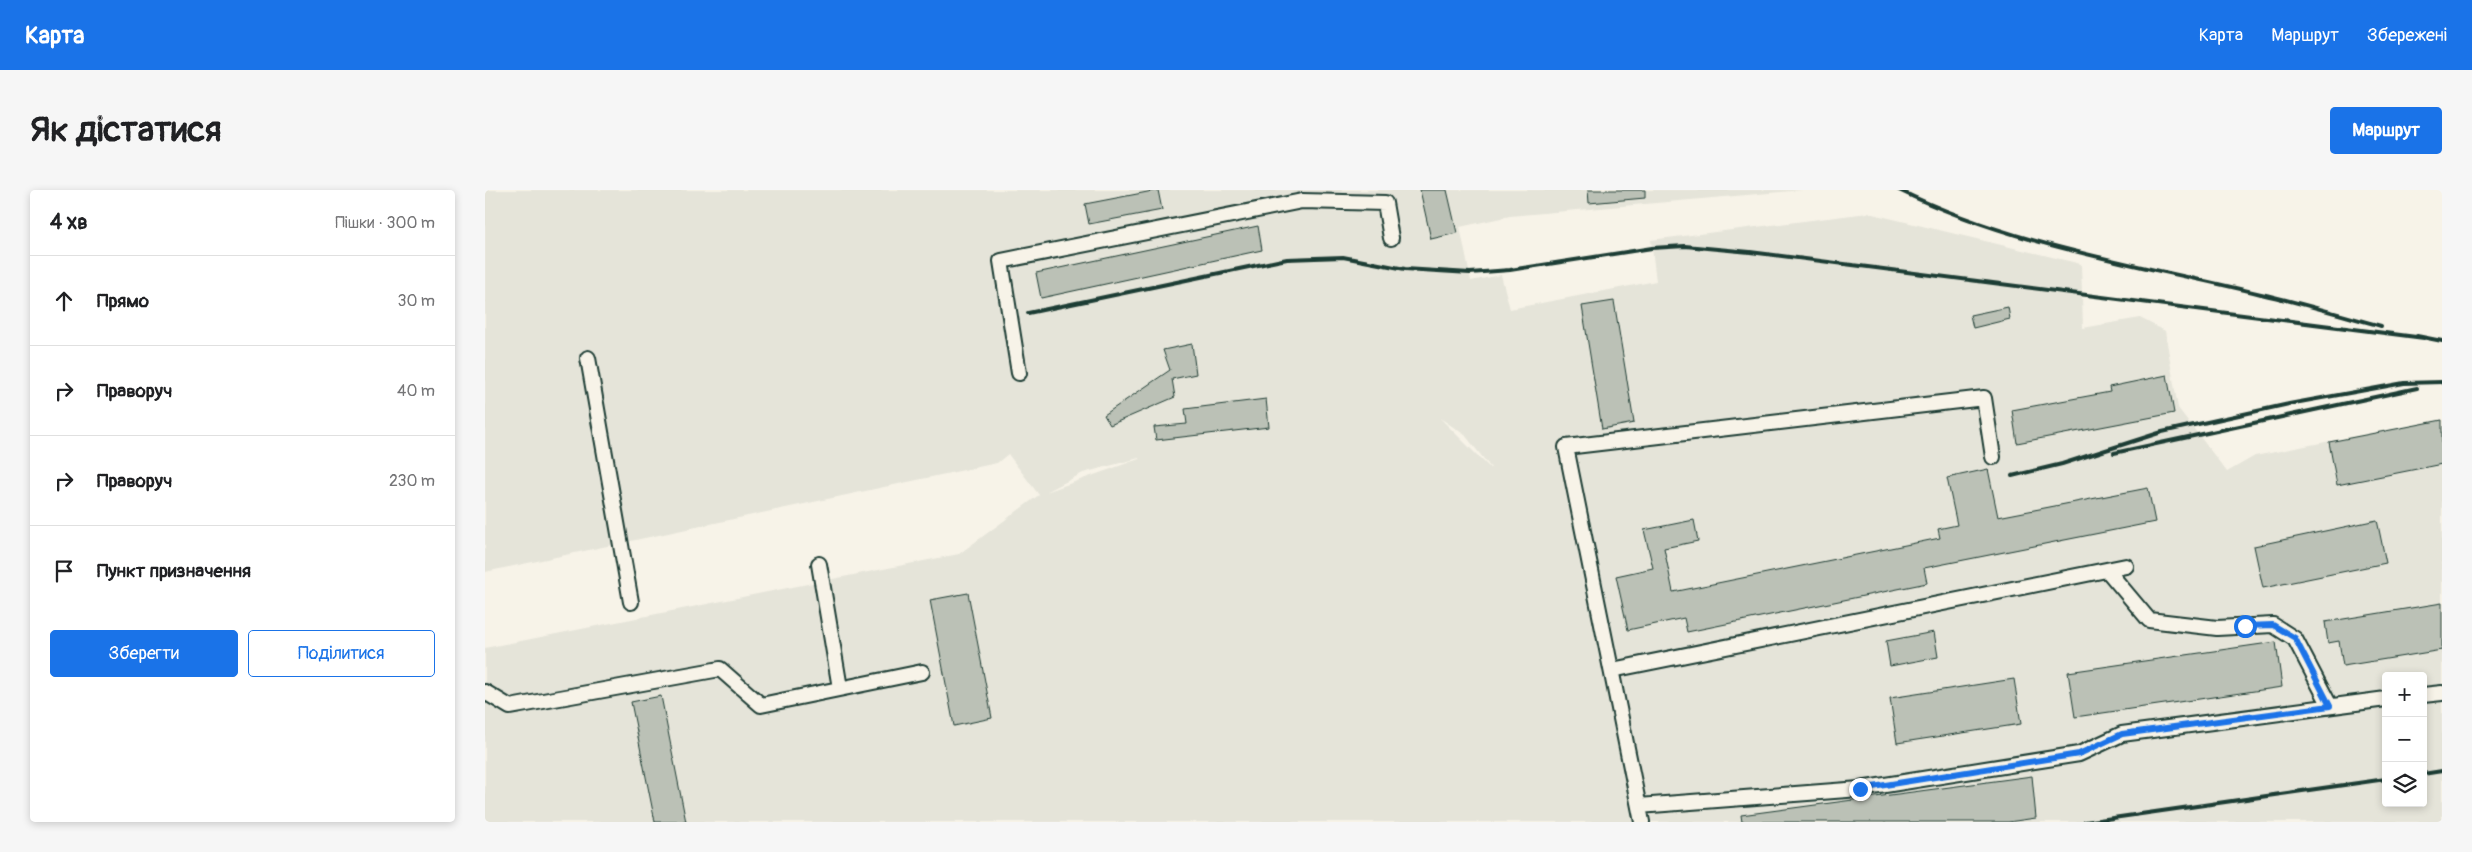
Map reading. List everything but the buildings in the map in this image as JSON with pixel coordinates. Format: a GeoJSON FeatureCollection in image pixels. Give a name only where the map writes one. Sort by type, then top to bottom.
{"type":"FeatureCollection","features":[{"type":"Feature","properties":{"kind":"lane"},"geometry":{"type":"LineString","coordinates":[[1019,373],[1001,261],[1302,201],[1385,203],[1391,238]]}},
{"type":"Feature","properties":{"kind":"lane"},"geometry":{"type":"LineString","coordinates":[[587,358],[631,602]]}},
{"type":"Feature","properties":{"kind":"lane"},"geometry":{"type":"LineString","coordinates":[[1642,822],[1566,448],[1984,398],[1993,457]]}},
{"type":"Feature","properties":{"kind":"lane"},"geometry":{"type":"LineString","coordinates":[[819,564],[840,688]]}},
{"type":"Feature","properties":{"kind":"lane"},"geometry":{"type":"LineString","coordinates":[[1612,670],[2126,566]]}},
{"type":"Feature","properties":{"kind":"lane"},"geometry":{"type":"LineString","coordinates":[[2107,570],[2149,620],[2217,628],[2273,625],[2295,638],[2330,706]]}},
{"type":"Feature","properties":{"kind":"lane"},"geometry":{"type":"LineString","coordinates":[[485,692],[510,707],[720,669],[761,705],[922,672]]}},
{"type":"Feature","properties":{"kind":"lane"},"geometry":{"type":"LineString","coordinates":[[2427,695],[2442,693]]}},
{"type":"Feature","properties":{"kind":"lane"},"geometry":{"type":"LineString","coordinates":[[1639,806],[1860,789],[2079,754],[2122,734],[2382,700]]}},
{"type":"Feature","properties":{"kind":"shaded area"},"geometry":{"type":"Polygon","coordinates":[[[485,190],[1802,190],[1510,216],[1460,227],[1471,281],[1501,275],[1510,309],[1656,281],[1651,240],[1868,213],[2081,264],[2083,328],[2140,318],[2165,331],[2178,408],[2227,472],[2255,456],[2442,419],[2442,822],[485,822],[485,648],[959,554],[1039,495],[1008,454],[997,463],[485,572],[485,190]],[[1440,418],[1491,468],[1465,435],[1440,418]],[[1139,459],[1083,473],[1046,492],[1139,459]]]}},
{"type":"Feature","properties":{"kind":"railway"},"geometry":{"type":"LineString","coordinates":[[1899,190],[1986,226],[2031,240],[2306,305],[2381,326]]}},
{"type":"Feature","properties":{"kind":"railway"},"geometry":{"type":"LineString","coordinates":[[1028,313],[1287,259],[1343,257],[1405,269],[1470,273],[1510,270],[1652,248],[1685,246],[1750,252],[2424,338]]}},
{"type":"Feature","properties":{"kind":"railway"},"geometry":{"type":"LineString","coordinates":[[2417,336],[2442,341]]}},
{"type":"Feature","properties":{"kind":"railway"},"geometry":{"type":"LineString","coordinates":[[2012,476],[2062,464],[2162,432],[2289,404],[2404,383],[2442,382]]}},
{"type":"Feature","properties":{"kind":"railway"},"geometry":{"type":"LineString","coordinates":[[2114,453],[2417,388]]}},
{"type":"Feature","properties":{"kind":"railway"},"geometry":{"type":"LineString","coordinates":[[2427,773],[2442,771]]}},
{"type":"Feature","properties":{"kind":"railway"},"geometry":{"type":"LineString","coordinates":[[2085,822],[2382,780]]}},
{"type":"Feature","properties":{"kind":"route"},"geometry":{"type":"LineString","coordinates":[[1860,789],[2079,754],[2122,734],[2330,706],[2295,638],[2273,625],[2245,626]]}}]}
